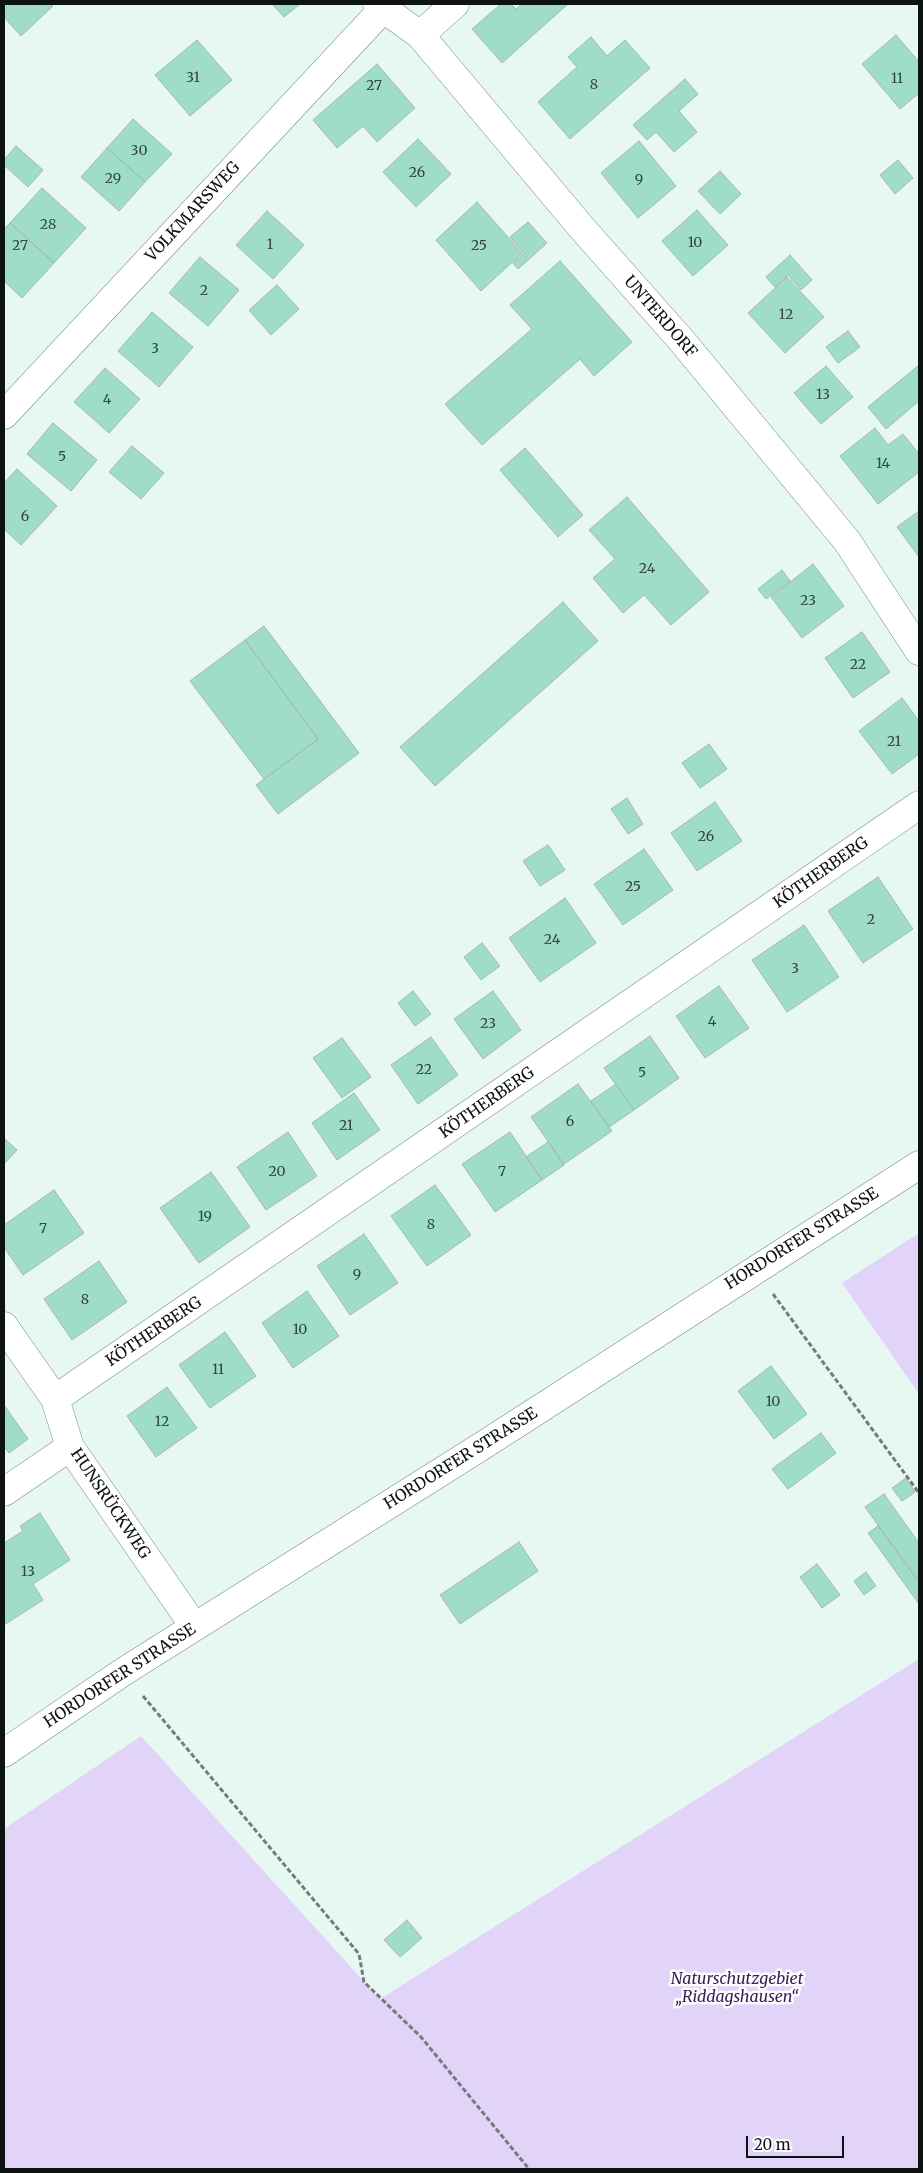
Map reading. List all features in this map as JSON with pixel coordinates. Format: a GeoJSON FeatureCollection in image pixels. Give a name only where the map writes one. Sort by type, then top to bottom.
{"type":"FeatureCollection","features":[{"type":"Feature","properties":{"kind":"street"},"geometry":{"type":"LineString","coordinates":[[420,34],[455,4]]}},
{"type":"Feature","properties":{"kind":"street","name":"UNTERDORF"},"geometry":{"type":"LineString","coordinates":[[380,7],[420,34],[581,227],[682,341],[840,533],[919,651]]}},
{"type":"Feature","properties":{"kind":"street","name":"VOLKMARSWEG"},"geometry":{"type":"LineString","coordinates":[[4,415],[380,7]]}},
{"type":"Feature","properties":{"kind":"street","name":"KÖTHERBERG"},"geometry":{"type":"LineString","coordinates":[[55,1399],[919,805]]}},
{"type":"Feature","properties":{"kind":"street","name":"HORDORFER STRASSE"},"geometry":{"type":"LineString","coordinates":[[4,1753],[194,1626],[482,1446],[919,1165]]}},
{"type":"Feature","properties":{"kind":"street","name":"HUNSRÜCKWEG"},"geometry":{"type":"LineString","coordinates":[[4,1326],[55,1399],[70,1447],[194,1626]]}},
{"type":"Feature","properties":{"kind":"street"},"geometry":{"type":"LineString","coordinates":[[4,1492],[70,1447]]}},
{"type":"Feature","properties":{"kind":"path"},"geometry":{"type":"LineString","coordinates":[[755,1269],[919,1493]]}},
{"type":"Feature","properties":{"kind":"path"},"geometry":{"type":"LineString","coordinates":[[123,1672],[359,1954],[364,1982],[421,2037],[529,2169]]}},
{"type":"Feature","properties":{"kind":"green space"},"geometry":{"type":"Polygon","coordinates":[[[919,1233],[919,1394],[842,1283],[919,1233]]]}},
{"type":"Feature","properties":{"kind":"green space","name":"Naturschutzgebiet „Riddagshausen“"},"geometry":{"type":"Polygon","coordinates":[[[919,1659],[919,2169],[4,2169],[4,1829],[141,1736],[380,1999],[919,1659]]]}},
{"type":"Feature","properties":{"kind":"building"},"geometry":{"type":"Polygon","coordinates":[[[4,4],[51,4],[53,6],[21,36],[4,17],[4,4]]]}},
{"type":"Feature","properties":{"kind":"building"},"geometry":{"type":"Polygon","coordinates":[[[272,4],[300,4],[284,17],[272,4]]]}},
{"type":"Feature","properties":{"kind":"building"},"geometry":{"type":"Polygon","coordinates":[[[501,4],[511,4],[516,9],[522,4],[568,4],[502,63],[472,29],[501,4]]]}},
{"type":"Feature","properties":{"kind":"building"},"geometry":{"type":"Polygon","coordinates":[[[896,35],[919,62],[919,93],[900,109],[862,64],[896,35]]]}},
{"type":"Feature","properties":{"kind":"building"},"geometry":{"type":"Polygon","coordinates":[[[591,37],[607,56],[625,40],[650,68],[570,139],[538,102],[577,67],[568,57],[591,37]]]}},
{"type":"Feature","properties":{"kind":"building"},"geometry":{"type":"Polygon","coordinates":[[[197,40],[232,80],[190,116],[155,75],[197,40]]]}},
{"type":"Feature","properties":{"kind":"building"},"geometry":{"type":"Polygon","coordinates":[[[377,64],[415,108],[377,142],[363,126],[337,148],[313,120],[377,64]]]}},
{"type":"Feature","properties":{"kind":"building"},"geometry":{"type":"Polygon","coordinates":[[[685,79],[698,94],[679,111],[697,132],[674,152],[656,132],[647,140],[633,125],[685,79]]]}},
{"type":"Feature","properties":{"kind":"building"},"geometry":{"type":"Polygon","coordinates":[[[133,119],[172,154],[145,182],[107,148],[133,119]]]}},
{"type":"Feature","properties":{"kind":"building"},"geometry":{"type":"Polygon","coordinates":[[[418,139],[451,174],[416,207],[383,172],[418,139]]]}},
{"type":"Feature","properties":{"kind":"building"},"geometry":{"type":"Polygon","coordinates":[[[639,141],[676,186],[638,218],[601,173],[639,141]]]}},
{"type":"Feature","properties":{"kind":"building"},"geometry":{"type":"Polygon","coordinates":[[[16,146],[43,170],[28,187],[4,165],[4,160],[16,146]]]}},
{"type":"Feature","properties":{"kind":"building"},"geometry":{"type":"Polygon","coordinates":[[[107,148],[145,182],[119,211],[81,177],[107,148]]]}},
{"type":"Feature","properties":{"kind":"building"},"geometry":{"type":"Polygon","coordinates":[[[898,160],[913,178],[895,194],[880,175],[898,160]]]}},
{"type":"Feature","properties":{"kind":"building"},"geometry":{"type":"Polygon","coordinates":[[[720,171],[741,194],[720,214],[698,191],[720,171]]]}},
{"type":"Feature","properties":{"kind":"building"},"geometry":{"type":"Polygon","coordinates":[[[42,188],[86,228],[54,263],[10,223],[42,188]]]}},
{"type":"Feature","properties":{"kind":"building"},"geometry":{"type":"Polygon","coordinates":[[[477,202],[522,253],[481,291],[436,240],[477,202]]]}},
{"type":"Feature","properties":{"kind":"building"},"geometry":{"type":"Polygon","coordinates":[[[697,210],[728,245],[693,276],[662,241],[697,210]]]}},
{"type":"Feature","properties":{"kind":"building"},"geometry":{"type":"Polygon","coordinates":[[[267,211],[304,245],[273,279],[236,245],[267,211]]]}},
{"type":"Feature","properties":{"kind":"building"},"geometry":{"type":"Polygon","coordinates":[[[528,222],[547,243],[518,269],[513,263],[524,253],[510,237],[528,222]]]}},
{"type":"Feature","properties":{"kind":"building"},"geometry":{"type":"Polygon","coordinates":[[[10,223],[54,263],[22,298],[4,281],[4,229],[10,223]]]}},
{"type":"Feature","properties":{"kind":"building"},"geometry":{"type":"Polygon","coordinates":[[[790,255],[812,280],[801,290],[788,275],[775,287],[766,277],[790,255]]]}},
{"type":"Feature","properties":{"kind":"building"},"geometry":{"type":"Polygon","coordinates":[[[200,257],[239,290],[208,326],[169,293],[200,257]]]}},
{"type":"Feature","properties":{"kind":"building"},"geometry":{"type":"Polygon","coordinates":[[[560,261],[632,342],[594,376],[580,359],[482,445],[445,404],[532,329],[510,305],[560,261]]]}},
{"type":"Feature","properties":{"kind":"building"},"geometry":{"type":"Polygon","coordinates":[[[787,277],[824,317],[785,353],[748,313],[787,277]]]}},
{"type":"Feature","properties":{"kind":"building"},"geometry":{"type":"Polygon","coordinates":[[[277,285],[299,309],[271,335],[249,310],[277,285]]]}},
{"type":"Feature","properties":{"kind":"building"},"geometry":{"type":"Polygon","coordinates":[[[152,312],[193,347],[159,387],[118,351],[152,312]]]}},
{"type":"Feature","properties":{"kind":"building"},"geometry":{"type":"Polygon","coordinates":[[[848,331],[860,347],[838,363],[826,347],[848,331]]]}},
{"type":"Feature","properties":{"kind":"building"},"geometry":{"type":"Polygon","coordinates":[[[919,365],[919,401],[886,429],[868,407],[919,365]]]}},
{"type":"Feature","properties":{"kind":"building"},"geometry":{"type":"Polygon","coordinates":[[[826,366],[853,397],[821,424],[794,393],[826,366]]]}},
{"type":"Feature","properties":{"kind":"building"},"geometry":{"type":"Polygon","coordinates":[[[105,368],[140,399],[109,433],[74,402],[105,368]]]}},
{"type":"Feature","properties":{"kind":"building"},"geometry":{"type":"Polygon","coordinates":[[[53,423],[97,460],[71,491],[27,454],[53,423]]]}},
{"type":"Feature","properties":{"kind":"building"},"geometry":{"type":"Polygon","coordinates":[[[875,428],[888,445],[903,434],[919,454],[919,472],[878,504],[840,456],[875,428]]]}},
{"type":"Feature","properties":{"kind":"building"},"geometry":{"type":"Polygon","coordinates":[[[132,446],[164,473],[141,499],[109,472],[132,446]]]}},
{"type":"Feature","properties":{"kind":"building"},"geometry":{"type":"Polygon","coordinates":[[[525,448],[583,515],[558,537],[500,470],[525,448]]]}},
{"type":"Feature","properties":{"kind":"building"},"geometry":{"type":"Polygon","coordinates":[[[17,469],[57,506],[21,545],[4,529],[4,483],[17,469]]]}},
{"type":"Feature","properties":{"kind":"building"},"geometry":{"type":"Polygon","coordinates":[[[627,497],[709,592],[671,625],[644,595],[623,613],[593,578],[615,559],[589,530],[627,497]]]}},
{"type":"Feature","properties":{"kind":"building"},"geometry":{"type":"Polygon","coordinates":[[[919,511],[919,557],[897,527],[919,511]]]}},
{"type":"Feature","properties":{"kind":"building"},"geometry":{"type":"Polygon","coordinates":[[[813,564],[844,606],[802,638],[771,597],[813,564]]]}},
{"type":"Feature","properties":{"kind":"building"},"geometry":{"type":"Polygon","coordinates":[[[782,570],[790,581],[766,599],[758,589],[782,570]]]}},
{"type":"Feature","properties":{"kind":"building"},"geometry":{"type":"Polygon","coordinates":[[[563,602],[598,641],[435,786],[400,747],[563,602]]]}},
{"type":"Feature","properties":{"kind":"building"},"geometry":{"type":"Polygon","coordinates":[[[264,626],[359,753],[278,814],[256,785],[318,739],[245,640],[264,626]]]}},
{"type":"Feature","properties":{"kind":"building"},"geometry":{"type":"Polygon","coordinates":[[[862,632],[890,672],[853,698],[825,658],[862,632]]]}},
{"type":"Feature","properties":{"kind":"building"},"geometry":{"type":"Polygon","coordinates":[[[245,640],[318,739],[264,779],[190,681],[245,640]]]}},
{"type":"Feature","properties":{"kind":"building"},"geometry":{"type":"Polygon","coordinates":[[[902,698],[919,721],[919,754],[892,774],[859,731],[902,698]]]}},
{"type":"Feature","properties":{"kind":"building"},"geometry":{"type":"Polygon","coordinates":[[[709,744],[727,769],[700,788],[682,763],[709,744]]]}},
{"type":"Feature","properties":{"kind":"building"},"geometry":{"type":"Polygon","coordinates":[[[627,798],[643,824],[628,834],[611,809],[627,798]]]}},
{"type":"Feature","properties":{"kind":"building"},"geometry":{"type":"Polygon","coordinates":[[[715,802],[742,841],[697,871],[671,833],[715,802]]]}},
{"type":"Feature","properties":{"kind":"building"},"geometry":{"type":"Polygon","coordinates":[[[548,845],[565,870],[540,886],[523,861],[548,845]]]}},
{"type":"Feature","properties":{"kind":"building"},"geometry":{"type":"Polygon","coordinates":[[[644,849],[673,890],[623,925],[594,884],[644,849]]]}},
{"type":"Feature","properties":{"kind":"building"},"geometry":{"type":"Polygon","coordinates":[[[878,877],[913,929],[863,963],[828,911],[878,877]]]}},
{"type":"Feature","properties":{"kind":"building"},"geometry":{"type":"Polygon","coordinates":[[[565,898],[596,943],[540,982],[509,938],[565,898]]]}},
{"type":"Feature","properties":{"kind":"building"},"geometry":{"type":"Polygon","coordinates":[[[804,925],[839,977],[787,1012],[752,960],[804,925]]]}},
{"type":"Feature","properties":{"kind":"building"},"geometry":{"type":"Polygon","coordinates":[[[482,943],[500,966],[481,980],[464,957],[482,943]]]}},
{"type":"Feature","properties":{"kind":"building"},"geometry":{"type":"Polygon","coordinates":[[[719,986],[749,1028],[705,1058],[676,1016],[719,986]]]}},
{"type":"Feature","properties":{"kind":"building"},"geometry":{"type":"Polygon","coordinates":[[[413,991],[431,1014],[415,1026],[398,1003],[413,991]]]}},
{"type":"Feature","properties":{"kind":"building"},"geometry":{"type":"Polygon","coordinates":[[[493,991],[521,1030],[483,1059],[454,1019],[493,991]]]}},
{"type":"Feature","properties":{"kind":"building"},"geometry":{"type":"Polygon","coordinates":[[[650,1036],[679,1078],[634,1110],[604,1068],[650,1036]]]}},
{"type":"Feature","properties":{"kind":"building"},"geometry":{"type":"Polygon","coordinates":[[[431,1037],[458,1075],[418,1104],[391,1065],[431,1037]]]}},
{"type":"Feature","properties":{"kind":"building"},"geometry":{"type":"Polygon","coordinates":[[[342,1038],[371,1077],[342,1098],[313,1058],[342,1038]]]}},
{"type":"Feature","properties":{"kind":"building"},"geometry":{"type":"Polygon","coordinates":[[[578,1084],[612,1131],[564,1164],[531,1117],[578,1084]]]}},
{"type":"Feature","properties":{"kind":"building"},"geometry":{"type":"Polygon","coordinates":[[[616,1084],[634,1110],[609,1127],[591,1101],[616,1084]]]}},
{"type":"Feature","properties":{"kind":"building"},"geometry":{"type":"Polygon","coordinates":[[[354,1093],[380,1130],[337,1160],[312,1123],[354,1093]]]}},
{"type":"Feature","properties":{"kind":"building"},"geometry":{"type":"Polygon","coordinates":[[[288,1132],[317,1176],[266,1210],[237,1167],[288,1132]]]}},
{"type":"Feature","properties":{"kind":"building"},"geometry":{"type":"Polygon","coordinates":[[[510,1132],[542,1180],[495,1212],[462,1164],[510,1132]]]}},
{"type":"Feature","properties":{"kind":"building"},"geometry":{"type":"Polygon","coordinates":[[[4,1138],[17,1150],[4,1164],[4,1138]]]}},
{"type":"Feature","properties":{"kind":"building"},"geometry":{"type":"Polygon","coordinates":[[[548,1142],[564,1165],[542,1180],[526,1157],[548,1142]]]}},
{"type":"Feature","properties":{"kind":"building"},"geometry":{"type":"Polygon","coordinates":[[[211,1172],[250,1227],[199,1263],[160,1208],[211,1172]]]}},
{"type":"Feature","properties":{"kind":"building"},"geometry":{"type":"Polygon","coordinates":[[[435,1185],[471,1235],[427,1266],[391,1216],[435,1185]]]}},
{"type":"Feature","properties":{"kind":"building"},"geometry":{"type":"Polygon","coordinates":[[[54,1190],[84,1233],[23,1275],[4,1247],[4,1225],[54,1190]]]}},
{"type":"Feature","properties":{"kind":"building"},"geometry":{"type":"Polygon","coordinates":[[[364,1234],[398,1283],[350,1315],[317,1266],[364,1234]]]}},
{"type":"Feature","properties":{"kind":"building"},"geometry":{"type":"Polygon","coordinates":[[[99,1261],[127,1302],[72,1340],[44,1299],[99,1261]]]}},
{"type":"Feature","properties":{"kind":"building"},"geometry":{"type":"Polygon","coordinates":[[[307,1291],[339,1336],[293,1368],[262,1323],[307,1291]]]}},
{"type":"Feature","properties":{"kind":"building"},"geometry":{"type":"Polygon","coordinates":[[[225,1332],[256,1376],[210,1408],[179,1365],[225,1332]]]}},
{"type":"Feature","properties":{"kind":"building"},"geometry":{"type":"Polygon","coordinates":[[[771,1366],[807,1414],[774,1439],[738,1391],[771,1366]]]}},
{"type":"Feature","properties":{"kind":"building"},"geometry":{"type":"Polygon","coordinates":[[[167,1387],[197,1428],[156,1457],[127,1416],[167,1387]]]}},
{"type":"Feature","properties":{"kind":"building"},"geometry":{"type":"Polygon","coordinates":[[[4,1405],[28,1439],[9,1453],[4,1449],[4,1405]]]}},
{"type":"Feature","properties":{"kind":"building"},"geometry":{"type":"Polygon","coordinates":[[[821,1433],[836,1453],[788,1489],[772,1469],[821,1433]]]}},
{"type":"Feature","properties":{"kind":"building"},"geometry":{"type":"Polygon","coordinates":[[[906,1478],[915,1492],[902,1501],[892,1488],[906,1478]]]}},
{"type":"Feature","properties":{"kind":"building"},"geometry":{"type":"Polygon","coordinates":[[[884,1494],[919,1543],[919,1578],[917,1579],[865,1507],[884,1494]]]}},
{"type":"Feature","properties":{"kind":"building"},"geometry":{"type":"Polygon","coordinates":[[[40,1513],[70,1560],[33,1584],[43,1600],[4,1625],[4,1543],[23,1531],[20,1526],[40,1513]]]}},
{"type":"Feature","properties":{"kind":"building"},"geometry":{"type":"Polygon","coordinates":[[[878,1526],[918,1581],[919,1579],[919,1604],[868,1533],[878,1526]]]}},
{"type":"Feature","properties":{"kind":"building"},"geometry":{"type":"Polygon","coordinates":[[[519,1542],[538,1571],[460,1624],[440,1595],[519,1542]]]}},
{"type":"Feature","properties":{"kind":"building"},"geometry":{"type":"Polygon","coordinates":[[[817,1564],[840,1595],[822,1608],[800,1577],[817,1564]]]}},
{"type":"Feature","properties":{"kind":"building"},"geometry":{"type":"Polygon","coordinates":[[[866,1572],[876,1586],[864,1595],[854,1581],[866,1572]]]}},
{"type":"Feature","properties":{"kind":"building"},"geometry":{"type":"Polygon","coordinates":[[[407,1920],[422,1938],[400,1957],[384,1940],[407,1920]]]}}]}
